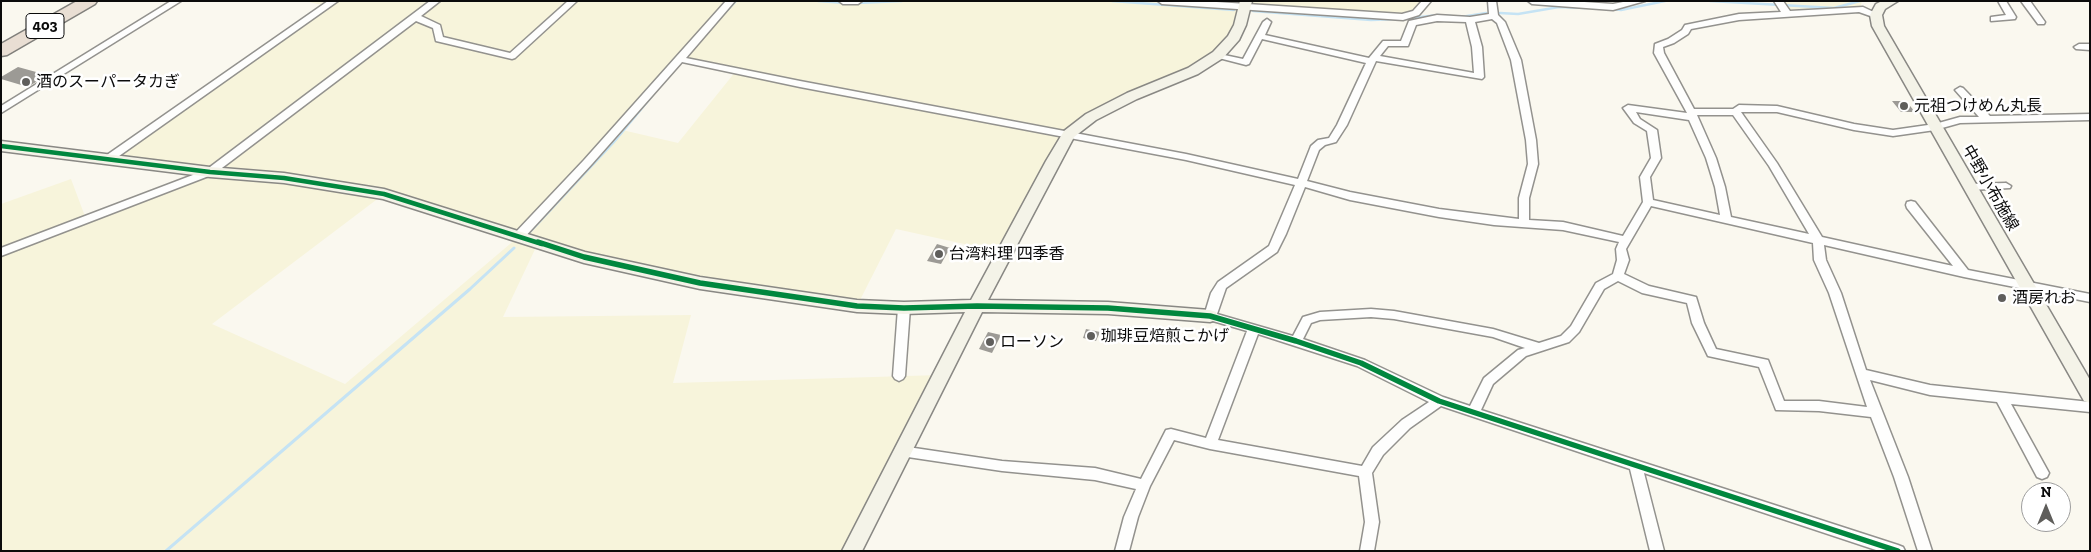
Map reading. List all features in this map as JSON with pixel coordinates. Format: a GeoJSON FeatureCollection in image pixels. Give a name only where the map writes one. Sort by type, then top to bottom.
{"type":"FeatureCollection","features":[{"type":"Feature","properties":{"kind":"highway","name":"403"},"geometry":{"type":"LineString","coordinates":[[1,51],[89,1]]}},
{"type":"Feature","properties":{"kind":"street"},"geometry":{"type":"LineString","coordinates":[[1,110],[177,1]]}},
{"type":"Feature","properties":{"kind":"street"},"geometry":{"type":"LineString","coordinates":[[108,159],[334,1]]}},
{"type":"Feature","properties":{"kind":"street"},"geometry":{"type":"LineString","coordinates":[[1,252],[210,172],[436,1]]}},
{"type":"Feature","properties":{"kind":"street"},"geometry":{"type":"LineString","coordinates":[[415,17],[437,27],[439,39],[512,56],[574,1]]}},
{"type":"Feature","properties":{"kind":"street"},"geometry":{"type":"LineString","coordinates":[[518,237],[588,162],[731,1]]}},
{"type":"Feature","properties":{"kind":"street"},"geometry":{"type":"LineString","coordinates":[[843,1],[858,1]]}},
{"type":"Feature","properties":{"kind":"street"},"geometry":{"type":"LineString","coordinates":[[1162,1],[1246,4],[1370,16],[1403,17],[1416,14],[1428,1]]}},
{"type":"Feature","properties":{"kind":"street"},"geometry":{"type":"LineString","coordinates":[[1492,1],[1494,16],[1501,22],[1516,60],[1531,140],[1533,164],[1524,198],[1524,222]]}},
{"type":"Feature","properties":{"kind":"street"},"geometry":{"type":"LineString","coordinates":[[1532,1],[1613,7],[1642,1]]}},
{"type":"Feature","properties":{"kind":"street"},"geometry":{"type":"LineString","coordinates":[[1726,218],[1720,187],[1711,158],[1692,114],[1659,52],[1658,46],[1672,41],[1685,32],[1688,27],[1783,8],[1860,9],[1876,15],[1880,7],[1892,1]]}},
{"type":"Feature","properties":{"kind":"street"},"geometry":{"type":"LineString","coordinates":[[1994,19],[2012,17],[2002,1]]}},
{"type":"Feature","properties":{"kind":"street"},"geometry":{"type":"LineString","coordinates":[[2025,1],[2041,22]]}},
{"type":"Feature","properties":{"kind":"street"},"geometry":{"type":"LineString","coordinates":[[852,551],[901,452],[1053,161],[1069,134],[1091,118],[1132,96],[1193,71],[1218,55],[1234,37],[1246,4]]}},
{"type":"Feature","properties":{"kind":"street","name":"中野小布施線"},"geometry":{"type":"LineString","coordinates":[[1876,15],[1878,26],[2090,396]]}},
{"type":"Feature","properties":{"kind":"street"},"geometry":{"type":"LineString","coordinates":[[1210,316],[1217,292],[1222,285],[1273,249],[1315,148],[1322,142],[1332,140],[1342,125],[1372,59],[1386,43],[1405,44],[1412,23],[1437,18],[1470,20],[1494,16]]}},
{"type":"Feature","properties":{"kind":"street"},"geometry":{"type":"LineString","coordinates":[[1259,36],[1372,59],[1479,77],[1477,47],[1470,20]]}},
{"type":"Feature","properties":{"kind":"street"},"geometry":{"type":"LineString","coordinates":[[1218,55],[1246,62],[1267,22]]}},
{"type":"Feature","properties":{"kind":"street"},"geometry":{"type":"LineString","coordinates":[[2079,47],[2090,47]]}},
{"type":"Feature","properties":{"kind":"street"},"geometry":{"type":"LineString","coordinates":[[679,59],[800,84],[1186,157],[1302,183],[1350,196],[1439,214],[1494,221],[1563,226],[1625,240]]}},
{"type":"Feature","properties":{"kind":"street"},"geometry":{"type":"LineString","coordinates":[[1960,90],[1987,119]]}},
{"type":"Feature","properties":{"kind":"street"},"geometry":{"type":"LineString","coordinates":[[1474,412],[1488,381],[1522,353],[1565,339],[1575,329],[1600,286],[1618,276],[1623,260],[1621,249],[1648,202],[1645,178],[1656,158],[1652,130],[1637,120],[1628,108],[1692,114],[1736,112],[1739,108],[1777,109],[1893,133],[1935,127],[1960,120],[2090,117]]}},
{"type":"Feature","properties":{"kind":"street"},"geometry":{"type":"LineString","coordinates":[[1736,112],[1773,165],[1818,240],[1820,260],[1835,293],[1875,413],[1901,476],[1925,551]]}},
{"type":"Feature","properties":{"kind":"street"},"geometry":{"type":"LineString","coordinates":[[1,146],[210,172],[284,178],[384,194],[584,257],[700,283],[813,301],[857,306],[904,308],[977,306],[1108,308],[1210,316],[1296,341],[1361,363],[1439,401],[1635,464],[1868,546],[1898,551]]}},
{"type":"Feature","properties":{"kind":"street"},"geometry":{"type":"LineString","coordinates":[[1970,187],[2006,186]]}},
{"type":"Feature","properties":{"kind":"street"},"geometry":{"type":"LineString","coordinates":[[1648,202],[1964,273],[2090,298]]}},
{"type":"Feature","properties":{"kind":"street"},"geometry":{"type":"LineString","coordinates":[[1911,205],[1964,273]]}},
{"type":"Feature","properties":{"kind":"street"},"geometry":{"type":"LineString","coordinates":[[1618,276],[1646,290],[1692,300],[1698,323],[1712,353],[1764,363],[1780,406],[1819,406],[1875,413]]}},
{"type":"Feature","properties":{"kind":"street"},"geometry":{"type":"LineString","coordinates":[[899,376],[904,308]]}},
{"type":"Feature","properties":{"kind":"street"},"geometry":{"type":"LineString","coordinates":[[1296,341],[1307,320],[1320,316],[1371,313],[1394,315],[1493,333],[1537,347]]}},
{"type":"Feature","properties":{"kind":"street"},"geometry":{"type":"LineString","coordinates":[[1210,444],[1254,328]]}},
{"type":"Feature","properties":{"kind":"street"},"geometry":{"type":"LineString","coordinates":[[1863,374],[1930,390],[2090,407]]}},
{"type":"Feature","properties":{"kind":"street"},"geometry":{"type":"LineString","coordinates":[[2001,397],[2042,473]]}},
{"type":"Feature","properties":{"kind":"street"},"geometry":{"type":"LineString","coordinates":[[1366,551],[1372,522],[1365,472],[1378,451],[1399,431],[1439,401]]}},
{"type":"Feature","properties":{"kind":"street"},"geometry":{"type":"LineString","coordinates":[[1122,551],[1131,517],[1144,485],[1171,434],[1210,444],[1365,472]]}},
{"type":"Feature","properties":{"kind":"street"},"geometry":{"type":"LineString","coordinates":[[901,452],[1002,466],[1095,474],[1144,485]]}},
{"type":"Feature","properties":{"kind":"street"},"geometry":{"type":"LineString","coordinates":[[1635,464],[1657,551]]}},
{"type":"Feature","properties":{"kind":"shaded area"},"geometry":{"type":"Polygon","coordinates":[[[305,1],[1427,1],[1416,13],[1403,16],[1245,7],[1218,55],[1132,96],[1069,134],[1005,253],[896,229],[857,306],[813,301],[538,243],[503,317],[691,315],[673,383],[940,375],[852,551],[1,551],[1,204],[71,179],[86,219],[209,172],[108,159],[326,6],[305,1]],[[679,59],[618,129],[678,143],[736,71],[679,59]],[[384,194],[212,324],[345,384],[517,238],[384,194]]]}},
{"type":"Feature","properties":{"kind":"shaded area"},"geometry":{"type":"Polygon","coordinates":[[[1778,1],[1862,1],[1860,9],[1788,15],[1778,1]]]}},
{"type":"Feature","properties":{"kind":"building","name":"酒のスーパータカぎ"},"geometry":{"type":"Polygon","coordinates":[[[18,67],[47,75],[28,87],[1,79],[1,77],[18,67]]]}},
{"type":"Feature","properties":{"kind":"building","name":"元祖つけめん丸長"},"geometry":{"type":"Polygon","coordinates":[[[1892,101],[1906,101],[1915,112],[1901,112],[1892,101]]]}},
{"type":"Feature","properties":{"kind":"building","name":"台湾料理 四季香"},"geometry":{"type":"Polygon","coordinates":[[[937,244],[950,248],[941,264],[927,261],[937,244]]]}},
{"type":"Feature","properties":{"kind":"building","name":"珈琲豆焙煎こかげ"},"geometry":{"type":"Polygon","coordinates":[[[1086,329],[1100,332],[1096,341],[1083,338],[1086,329]]]}},
{"type":"Feature","properties":{"kind":"building","name":"ローソン"},"geometry":{"type":"Polygon","coordinates":[[[988,332],[1001,335],[992,353],[979,349],[988,332]]]}},
{"type":"Feature","properties":{"kind":"waterway"},"geometry":{"type":"LineString","coordinates":[[719,19],[736,1]]}},
{"type":"Feature","properties":{"kind":"waterway"},"geometry":{"type":"LineString","coordinates":[[818,1],[846,3]]}},
{"type":"Feature","properties":{"kind":"waterway"},"geometry":{"type":"LineString","coordinates":[[857,3],[902,1]]}},
{"type":"Feature","properties":{"kind":"waterway"},"geometry":{"type":"LineString","coordinates":[[1112,1],[1234,10]]}},
{"type":"Feature","properties":{"kind":"waterway"},"geometry":{"type":"LineString","coordinates":[[1612,9],[1621,10],[1665,1]]}},
{"type":"Feature","properties":{"kind":"waterway"},"geometry":{"type":"LineString","coordinates":[[1710,1],[1834,8],[1860,1]]}},
{"type":"Feature","properties":{"kind":"waterway"},"geometry":{"type":"LineString","coordinates":[[1500,13],[1518,14],[1559,7],[1585,8]]}},
{"type":"Feature","properties":{"kind":"waterway"},"geometry":{"type":"LineString","coordinates":[[1253,11],[1371,20],[1397,19]]}},
{"type":"Feature","properties":{"kind":"waterway"},"geometry":{"type":"LineString","coordinates":[[1403,19],[1438,15],[1461,17],[1486,13]]}},
{"type":"Feature","properties":{"kind":"waterway"},"geometry":{"type":"LineString","coordinates":[[530,232],[614,142],[657,90]]}},
{"type":"Feature","properties":{"kind":"waterway"},"geometry":{"type":"LineString","coordinates":[[166,551],[470,289],[514,248]]}},
{"type":"Feature","properties":{"kind":"cycle path"},"geometry":{"type":"LineString","coordinates":[[1,146],[210,172],[284,178],[384,194],[584,257],[700,283],[813,301],[857,306],[904,308],[977,306],[1108,308],[1210,316],[1296,341],[1361,363],[1439,401],[1898,551]]}},
{"type":"Feature","properties":{"kind":"place","name":"酒のスーパータカぎ"},"geometry":{"type":"Point","coordinates":[26,82]}},
{"type":"Feature","properties":{"kind":"place","name":"元祖つけめん丸長"},"geometry":{"type":"Point","coordinates":[1904,106]}},
{"type":"Feature","properties":{"kind":"place","name":"台湾料理 四季香"},"geometry":{"type":"Point","coordinates":[939,254]}},
{"type":"Feature","properties":{"kind":"place","name":"酒房れお"},"geometry":{"type":"Point","coordinates":[2002,298]}},
{"type":"Feature","properties":{"kind":"place","name":"珈琲豆焙煎こかげ"},"geometry":{"type":"Point","coordinates":[1091,336]}},
{"type":"Feature","properties":{"kind":"place","name":"ローソン"},"geometry":{"type":"Point","coordinates":[990,342]}}]}
